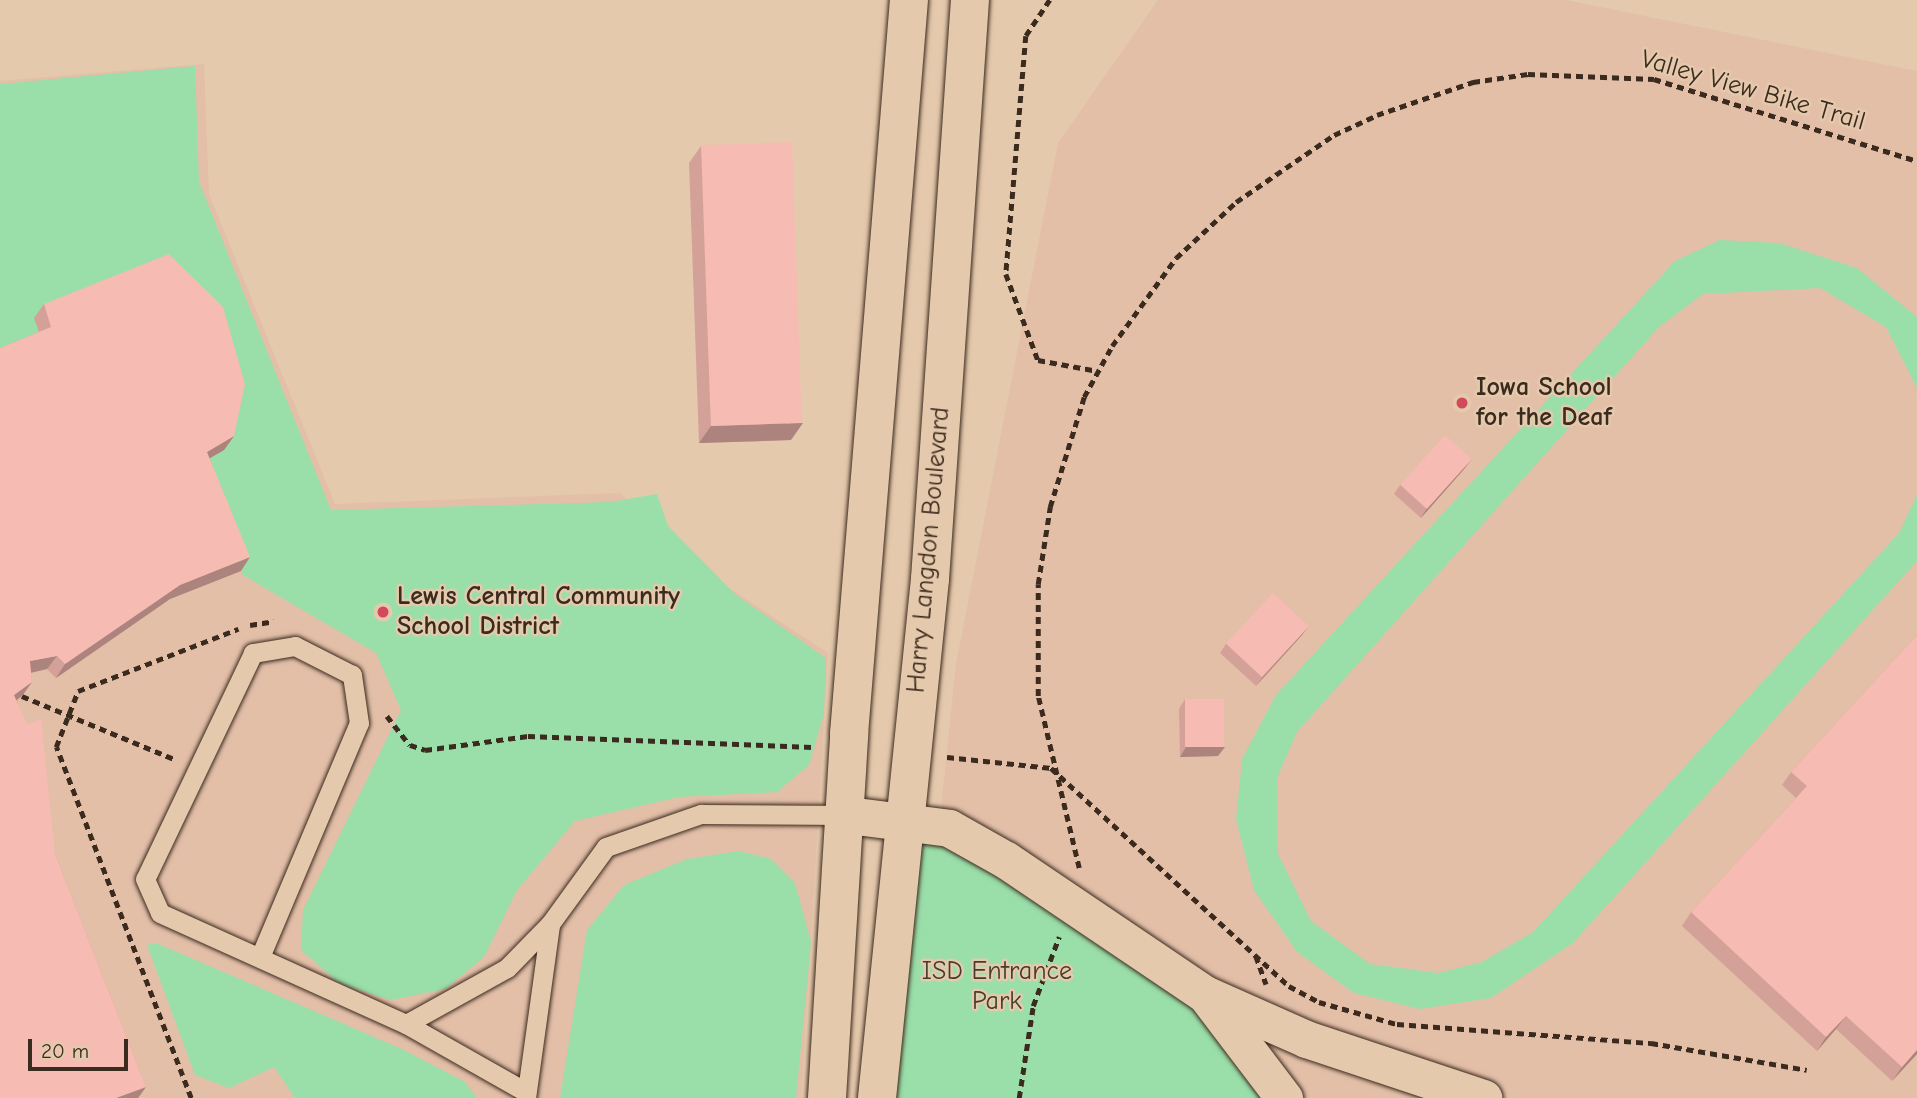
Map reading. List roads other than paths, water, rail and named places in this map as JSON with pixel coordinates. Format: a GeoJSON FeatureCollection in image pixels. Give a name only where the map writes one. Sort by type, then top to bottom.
{"type":"FeatureCollection","features":[{"type":"Feature","properties":{"kind":"main road"},"geometry":{"type":"LineString","coordinates":[[827,1098],[848,815],[849,748],[909,0]]}},
{"type":"Feature","properties":{"kind":"main road","name":"Harry Langdon Boulevard"},"geometry":{"type":"LineString","coordinates":[[877,1098],[901,820],[930,579],[970,0]]}},
{"type":"Feature","properties":{"kind":"street"},"geometry":{"type":"LineString","coordinates":[[848,815],[949,828],[1072,905],[1205,994],[1306,1039],[1483,1098]]}},
{"type":"Feature","properties":{"kind":"street"},"geometry":{"type":"LineString","coordinates":[[1205,994],[1284,1098]]}},
{"type":"Feature","properties":{"kind":"lane"},"geometry":{"type":"LineString","coordinates":[[260,957],[359,723],[352,675],[295,646],[253,653],[145,879],[160,913],[406,1024],[526,1095],[550,924]]}},
{"type":"Feature","properties":{"kind":"lane"},"geometry":{"type":"LineString","coordinates":[[406,1024],[507,968],[550,924],[606,847],[701,814],[848,815]]}},
{"type":"Feature","properties":{"kind":"place","name":"Iowa School for the Deaf"},"geometry":{"type":"Point","coordinates":[1462,403]}},
{"type":"Feature","properties":{"kind":"place","name":"Lewis Central Community School District"},"geometry":{"type":"Point","coordinates":[383,612]}},
{"type":"Feature","properties":{"kind":"park label","name":"ISD Entrance Park"},"geometry":{"type":"Point","coordinates":[997,987]}}]}
